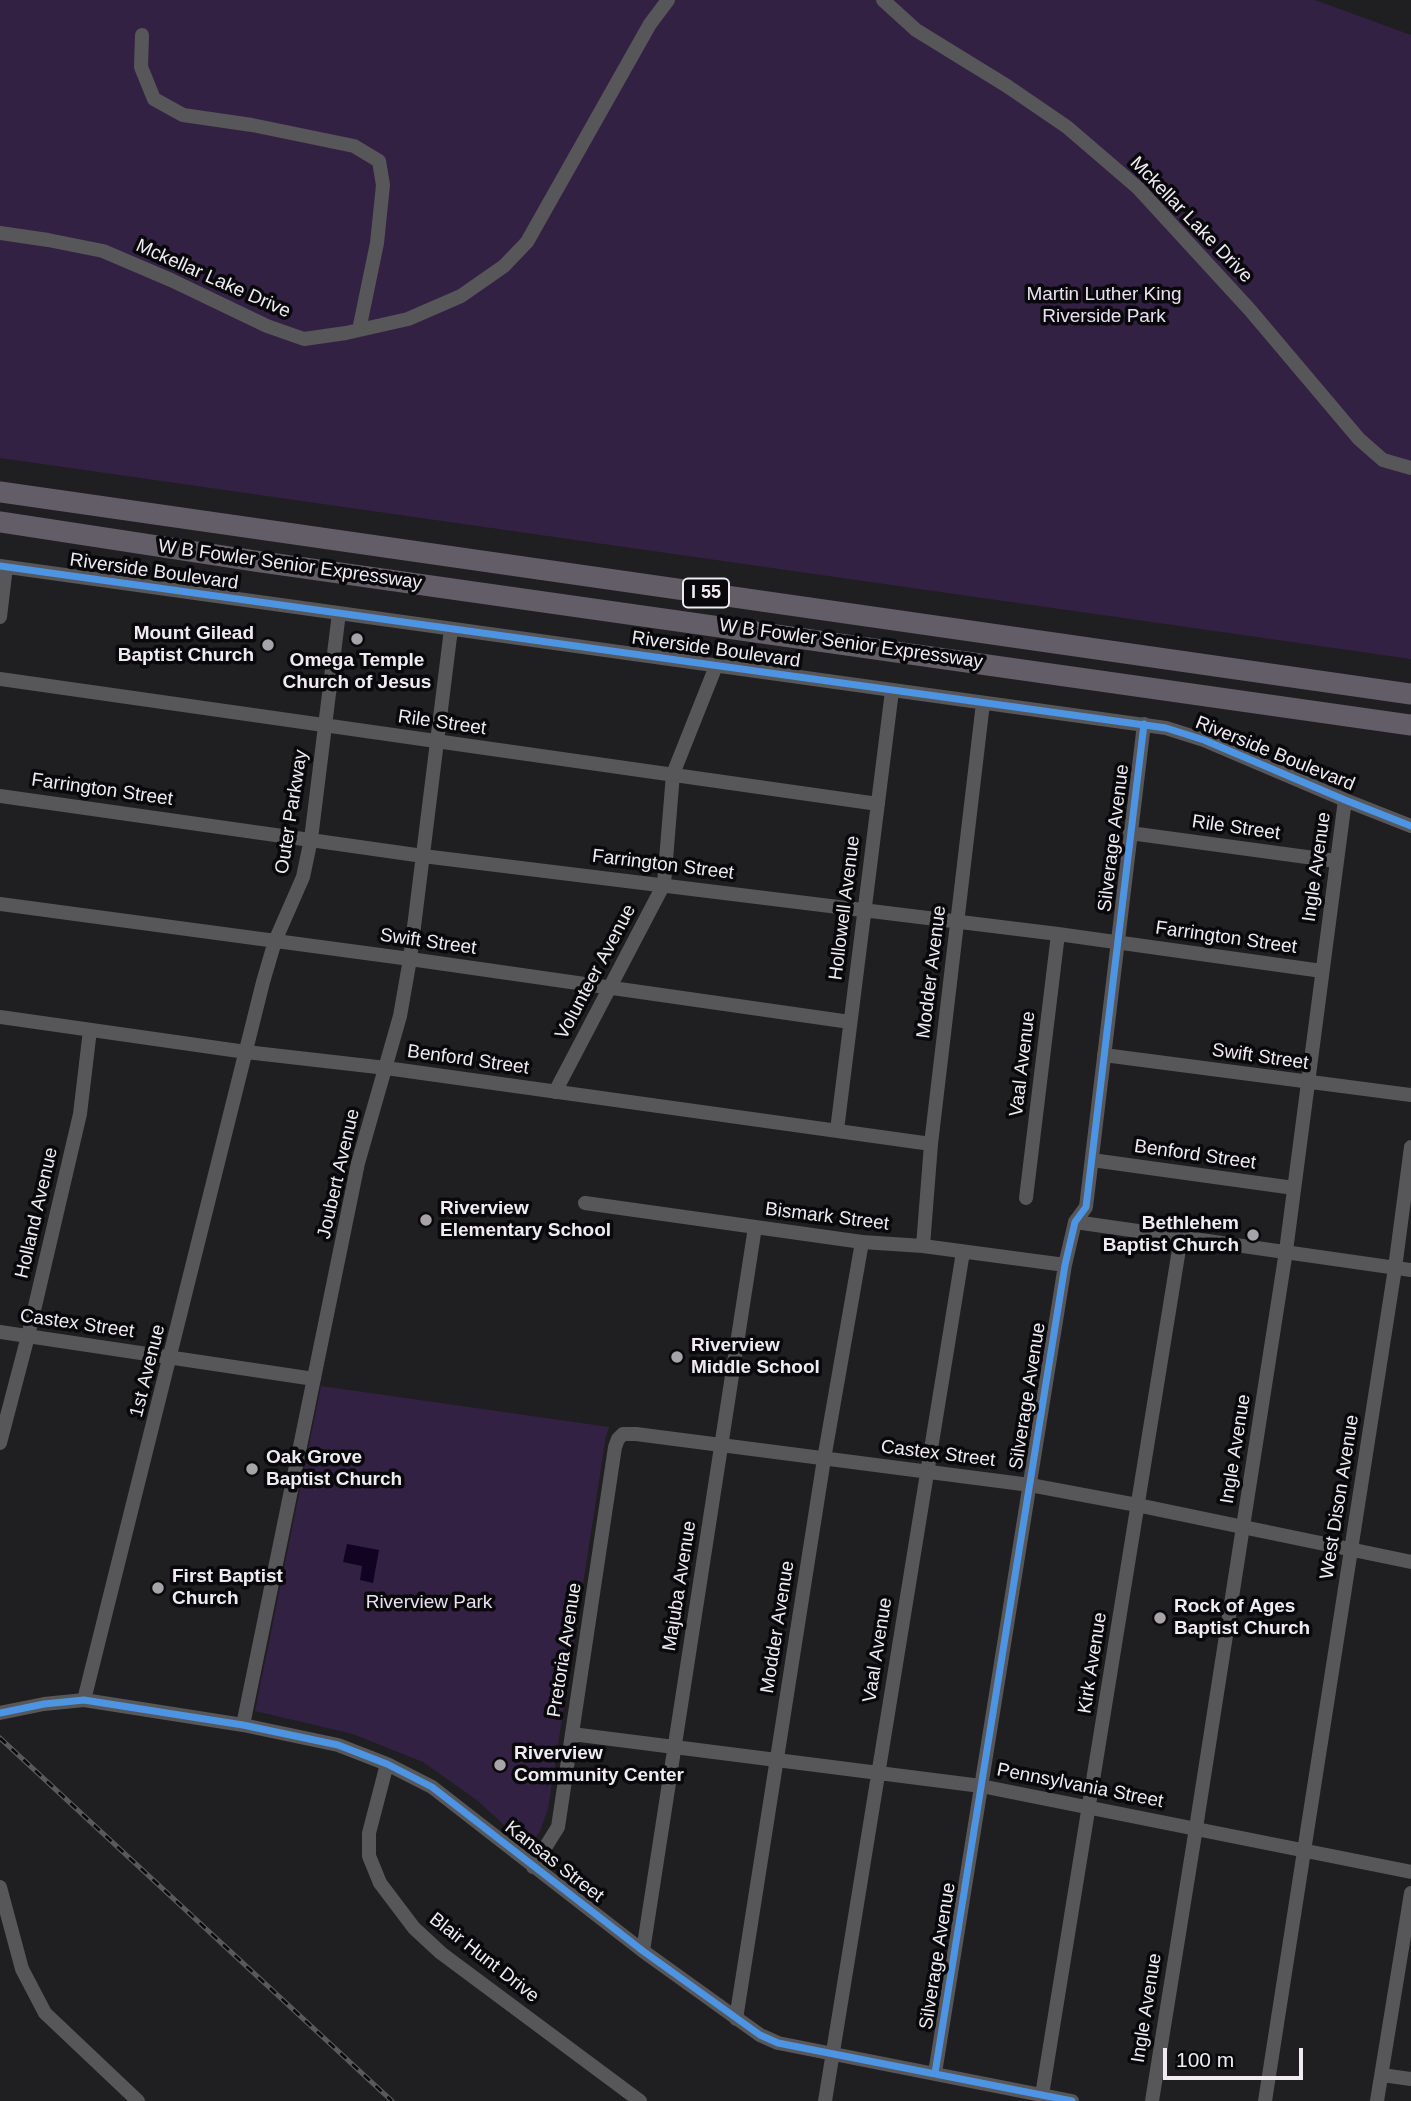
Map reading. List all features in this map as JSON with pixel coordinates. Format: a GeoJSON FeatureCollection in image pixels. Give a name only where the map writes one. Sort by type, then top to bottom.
{"type":"FeatureCollection","features":[{"type":"Feature","properties":{"kind":"highway","name":"W B Fowler Senior Expressway"},"geometry":{"type":"LineString","coordinates":[[0,492],[1411,694]]}},
{"type":"Feature","properties":{"kind":"highway","name":"W B Fowler Senior Expressway"},"geometry":{"type":"LineString","coordinates":[[0,522],[255,561],[1411,725]]}},
{"type":"Feature","properties":{"kind":"street","name":"Mckellar Lake Drive"},"geometry":{"type":"LineString","coordinates":[[0,233],[103,251],[267,326],[304,339],[408,319],[461,296],[504,266],[527,242],[650,24],[667,0]]}},
{"type":"Feature","properties":{"kind":"street","name":"Mckellar Lake Drive"},"geometry":{"type":"LineString","coordinates":[[883,0],[916,30],[1067,127],[1138,188],[1250,310],[1359,439],[1383,460],[1411,468]]}},
{"type":"Feature","properties":{"kind":"street"},"geometry":{"type":"LineString","coordinates":[[142,35],[141,67],[155,99],[183,115],[252,125],[354,146],[379,161],[383,185],[377,243],[359,330]]}},
{"type":"Feature","properties":{"kind":"street"},"geometry":{"type":"LineString","coordinates":[[0,617],[3,567]]}},
{"type":"Feature","properties":{"kind":"street","name":"Riverside Boulevard"},"geometry":{"type":"LineString","coordinates":[[3,567],[1166,728],[1192,736],[1411,826]]}},
{"type":"Feature","properties":{"kind":"street","name":"Outer Parkway"},"geometry":{"type":"LineString","coordinates":[[246,1052],[275,941],[303,877],[311,839],[339,613]]}},
{"type":"Feature","properties":{"kind":"street","name":"Joubert Avenue"},"geometry":{"type":"LineString","coordinates":[[243,1725],[359,1163],[400,1016],[410,959],[451,629]]}},
{"type":"Feature","properties":{"kind":"street","name":"Volunteer Avenue"},"geometry":{"type":"LineString","coordinates":[[555,1092],[664,884],[673,774],[716,666]]}},
{"type":"Feature","properties":{"kind":"street","name":"Rile Street"},"geometry":{"type":"LineString","coordinates":[[0,679],[878,804]]}},
{"type":"Feature","properties":{"kind":"street","name":"Hollowell Avenue"},"geometry":{"type":"LineString","coordinates":[[837,1130],[892,691]]}},
{"type":"Feature","properties":{"kind":"street","name":"Modder Avenue"},"geometry":{"type":"LineString","coordinates":[[923,1246],[931,1144],[983,703]]}},
{"type":"Feature","properties":{"kind":"street","name":"Silverage Avenue"},"geometry":{"type":"LineString","coordinates":[[935,2073],[1065,1265],[1075,1222],[1086,1207],[1144,724]]}},
{"type":"Feature","properties":{"kind":"street","name":"Farrington Street"},"geometry":{"type":"LineString","coordinates":[[0,796],[423,856],[958,921],[1322,971]]}},
{"type":"Feature","properties":{"kind":"street","name":"Ingle Avenue"},"geometry":{"type":"LineString","coordinates":[[1152,2101],[1286,1251],[1345,800]]}},
{"type":"Feature","properties":{"kind":"street","name":"Rile Street"},"geometry":{"type":"LineString","coordinates":[[1130,833],[1336,861]]}},
{"type":"Feature","properties":{"kind":"street","name":"Swift Street"},"geometry":{"type":"LineString","coordinates":[[0,904],[850,1022]]}},
{"type":"Feature","properties":{"kind":"street","name":"Vaal Avenue"},"geometry":{"type":"LineString","coordinates":[[1026,1198],[1058,934]]}},
{"type":"Feature","properties":{"kind":"street","name":"Benford Street"},"geometry":{"type":"LineString","coordinates":[[0,1017],[931,1144]]}},
{"type":"Feature","properties":{"kind":"street","name":"Holland Avenue"},"geometry":{"type":"LineString","coordinates":[[0,1443],[80,1114],[90,1030]]}},
{"type":"Feature","properties":{"kind":"street","name":"1st Avenue"},"geometry":{"type":"LineString","coordinates":[[84,1700],[246,1052]]}},
{"type":"Feature","properties":{"kind":"street","name":"Swift Street"},"geometry":{"type":"LineString","coordinates":[[1104,1055],[1411,1095]]}},
{"type":"Feature","properties":{"kind":"street","name":"West Dison Avenue"},"geometry":{"type":"LineString","coordinates":[[1265,2101],[1395,1268],[1411,1147]]}},
{"type":"Feature","properties":{"kind":"street","name":"Benford Street"},"geometry":{"type":"LineString","coordinates":[[1092,1160],[1294,1188]]}},
{"type":"Feature","properties":{"kind":"street","name":"Bismark Street"},"geometry":{"type":"LineString","coordinates":[[585,1203],[862,1242],[923,1246],[1065,1265]]}},
{"type":"Feature","properties":{"kind":"street"},"geometry":{"type":"LineString","coordinates":[[1075,1222],[1411,1270]]}},
{"type":"Feature","properties":{"kind":"street","name":"Majuba Avenue"},"geometry":{"type":"LineString","coordinates":[[643,1951],[755,1227]]}},
{"type":"Feature","properties":{"kind":"street","name":"Kirk Avenue"},"geometry":{"type":"LineString","coordinates":[[1042,2095],[1181,1237]]}},
{"type":"Feature","properties":{"kind":"street","name":"Modder Avenue"},"geometry":{"type":"LineString","coordinates":[[736,2019],[824,1459],[862,1242]]}},
{"type":"Feature","properties":{"kind":"street","name":"Vaal Avenue"},"geometry":{"type":"LineString","coordinates":[[833,2054],[963,1252]]}},
{"type":"Feature","properties":{"kind":"street","name":"Castex Street"},"geometry":{"type":"LineString","coordinates":[[0,1332],[314,1379]]}},
{"type":"Feature","properties":{"kind":"street","name":"Castex Street"},"geometry":{"type":"LineString","coordinates":[[623,1434],[1030,1485],[1411,1562]]}},
{"type":"Feature","properties":{"kind":"street","name":"Pretoria Avenue"},"geometry":{"type":"LineString","coordinates":[[533,1867],[558,1828],[615,1447],[623,1434]]}},
{"type":"Feature","properties":{"kind":"street","name":"Kansas Street"},"geometry":{"type":"LineString","coordinates":[[3,1708],[84,1700],[243,1725],[338,1745],[387,1763],[432,1787],[643,1951],[760,2035],[778,2043],[1072,2101]]}},
{"type":"Feature","properties":{"kind":"street","name":"Pennsylvania Street"},"geometry":{"type":"LineString","coordinates":[[572,1734],[981,1786],[1411,1872]]}},
{"type":"Feature","properties":{"kind":"street","name":"Blair Hunt Drive"},"geometry":{"type":"LineString","coordinates":[[387,1763],[369,1833],[369,1856],[380,1883],[414,1928],[441,1953],[640,2101]]}},
{"type":"Feature","properties":{"kind":"street"},"geometry":{"type":"LineString","coordinates":[[0,1887],[22,1969],[45,2013],[138,2101]]}},
{"type":"Feature","properties":{"kind":"street"},"geometry":{"type":"LineString","coordinates":[[1377,2101],[1411,1893]]}},
{"type":"Feature","properties":{"kind":"street"},"geometry":{"type":"LineString","coordinates":[[1395,1994],[1411,1996]]}},
{"type":"Feature","properties":{"kind":"street"},"geometry":{"type":"LineString","coordinates":[[825,2101],[833,2054]]}},
{"type":"Feature","properties":{"kind":"street"},"geometry":{"type":"LineString","coordinates":[[1382,2075],[1411,2079]]}},
{"type":"Feature","properties":{"kind":"green space","name":"Martin Luther King Riverside Park"},"geometry":{"type":"Polygon","coordinates":[[[0,0],[1315,0],[1411,35],[1411,659],[0,458],[0,0]]]}},
{"type":"Feature","properties":{"kind":"green space","name":"Riverview Park"},"geometry":{"type":"Polygon","coordinates":[[[321,1386],[609,1427],[548,1809],[540,1831],[532,1843],[518,1838],[478,1801],[423,1762],[353,1734],[255,1711],[321,1386]]]}},
{"type":"Feature","properties":{"kind":"shaded area"},"geometry":{"type":"Polygon","coordinates":[[[347,1544],[379,1550],[373,1583],[360,1580],[362,1566],[343,1562],[347,1544]]]}},
{"type":"Feature","properties":{"kind":"railway"},"geometry":{"type":"LineString","coordinates":[[0,1738],[392,2101]]}},
{"type":"Feature","properties":{"kind":"cycle path"},"geometry":{"type":"LineString","coordinates":[[0,566],[1166,728],[1204,740],[1411,826]]}},
{"type":"Feature","properties":{"kind":"cycle path"},"geometry":{"type":"LineString","coordinates":[[935,2073],[1065,1265],[1075,1222],[1086,1207],[1144,724]]}},
{"type":"Feature","properties":{"kind":"cycle path"},"geometry":{"type":"LineString","coordinates":[[0,1713],[44,1704],[84,1700],[243,1725],[338,1745],[387,1764],[432,1787],[643,1951],[760,2035],[778,2043],[1072,2101]]}},
{"type":"Feature","properties":{"kind":"place","name":"Omega Temple Church of Jesus"},"geometry":{"type":"Point","coordinates":[357,639]}},
{"type":"Feature","properties":{"kind":"place","name":"Mount Gilead Baptist Church"},"geometry":{"type":"Point","coordinates":[268,645]}},
{"type":"Feature","properties":{"kind":"place","name":"Riverview Elementary School"},"geometry":{"type":"Point","coordinates":[426,1220]}},
{"type":"Feature","properties":{"kind":"place","name":"Bethlehem Baptist Church"},"geometry":{"type":"Point","coordinates":[1253,1235]}},
{"type":"Feature","properties":{"kind":"place","name":"Riverview Middle School"},"geometry":{"type":"Point","coordinates":[677,1357]}},
{"type":"Feature","properties":{"kind":"place","name":"Oak Grove Baptist Church"},"geometry":{"type":"Point","coordinates":[252,1469]}},
{"type":"Feature","properties":{"kind":"place","name":"First Baptist Church"},"geometry":{"type":"Point","coordinates":[158,1588]}},
{"type":"Feature","properties":{"kind":"place","name":"Rock of Ages Baptist Church"},"geometry":{"type":"Point","coordinates":[1160,1618]}},
{"type":"Feature","properties":{"kind":"place","name":"Riverview Community Center"},"geometry":{"type":"Point","coordinates":[500,1765]}}]}
